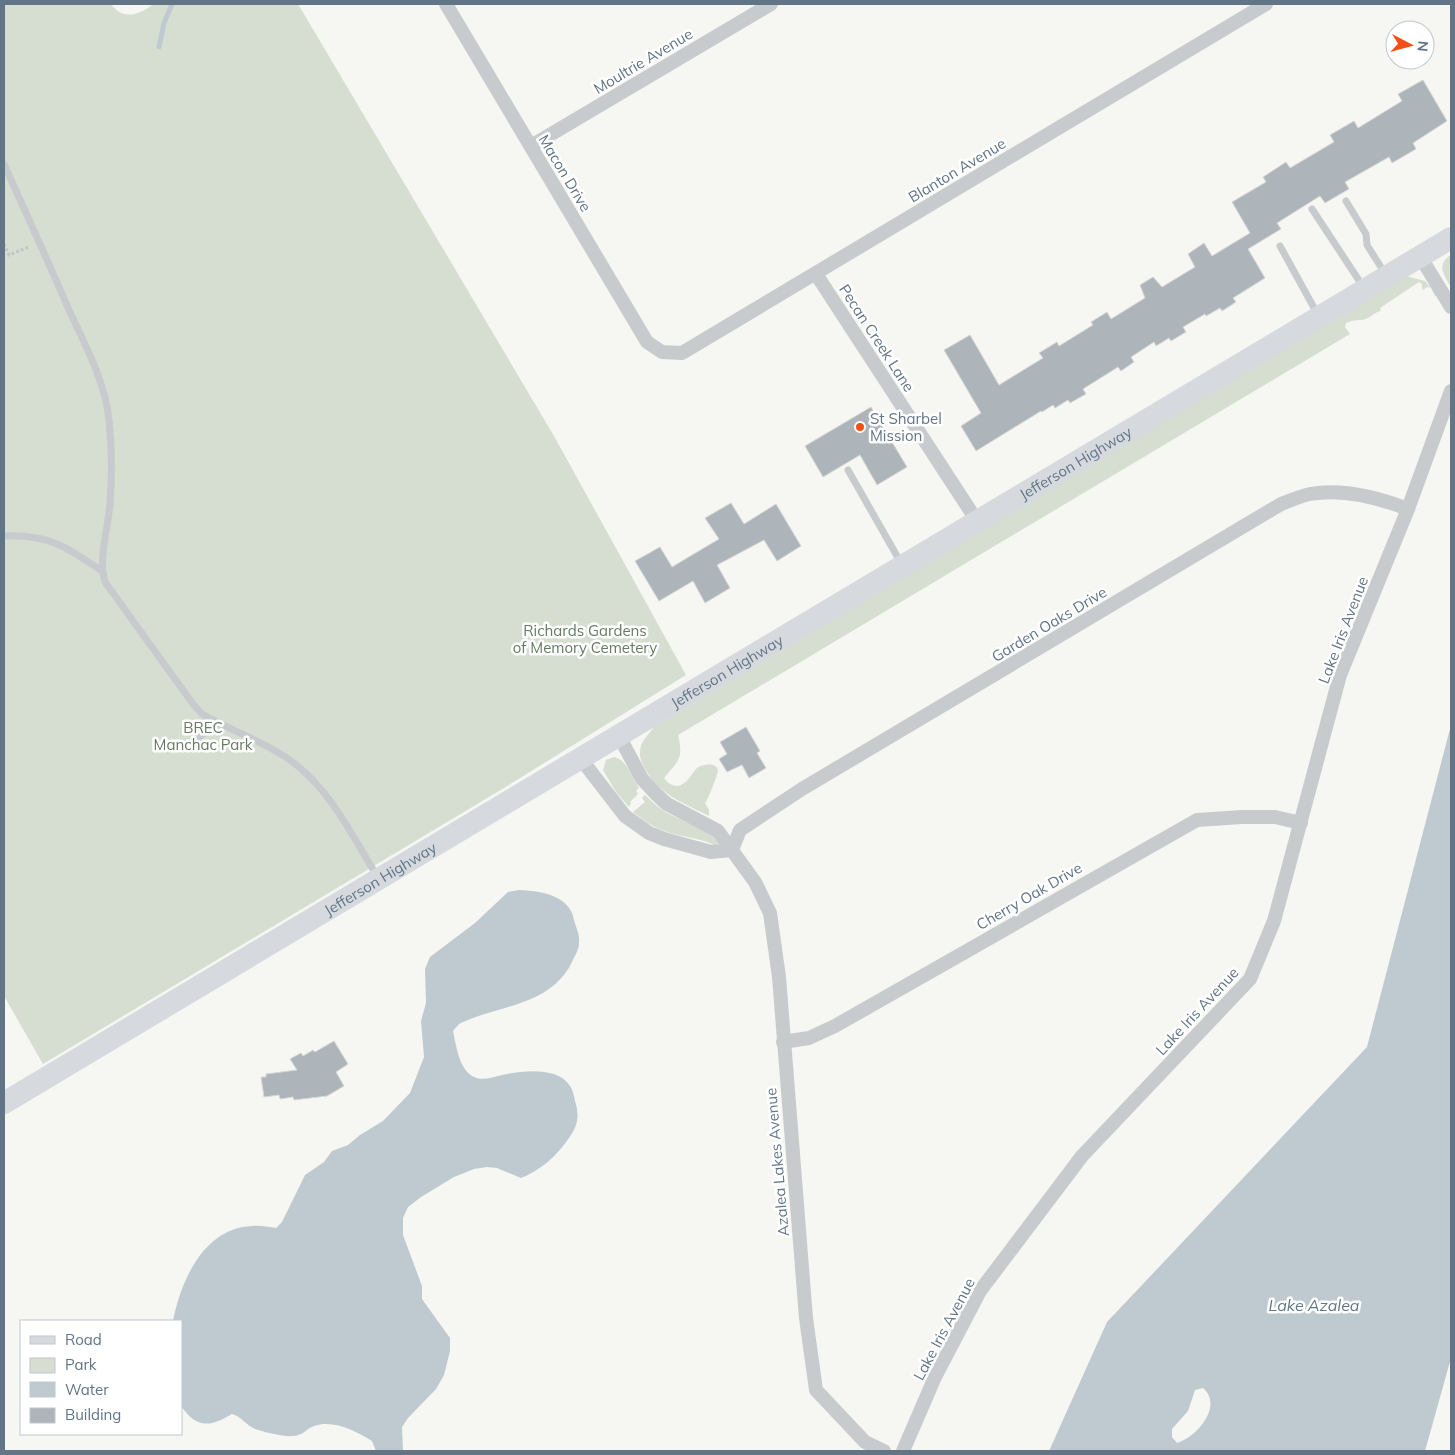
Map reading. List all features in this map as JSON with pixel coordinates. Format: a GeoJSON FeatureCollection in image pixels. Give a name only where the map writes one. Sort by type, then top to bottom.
{"type":"FeatureCollection","features":[{"type":"Feature","properties":{"kind":"main road","name":"Jefferson Highway"},"geometry":{"type":"LineString","coordinates":[[4,1103],[1451,238]]}},
{"type":"Feature","properties":{"kind":"street","name":"Macon Drive"},"geometry":{"type":"LineString","coordinates":[[446,4],[647,342],[662,352]]}},
{"type":"Feature","properties":{"kind":"street","name":"Moultrie Avenue"},"geometry":{"type":"LineString","coordinates":[[531,146],[771,4]]}},
{"type":"Feature","properties":{"kind":"street","name":"Blanton Avenue"},"geometry":{"type":"LineString","coordinates":[[662,352],[682,353],[1266,4]]}},
{"type":"Feature","properties":{"kind":"street"},"geometry":{"type":"LineString","coordinates":[[1420,256],[1451,307]]}},
{"type":"Feature","properties":{"kind":"street","name":"Pecan Creek Lane"},"geometry":{"type":"LineString","coordinates":[[816,274],[977,521]]}},
{"type":"Feature","properties":{"kind":"street","name":"Lake Iris Avenue"},"geometry":{"type":"LineString","coordinates":[[903,1451],[935,1377],[980,1291],[1082,1156],[1250,979],[1274,921],[1340,675],[1408,509],[1451,391]]}},
{"type":"Feature","properties":{"kind":"street","name":"Garden Oaks Drive"},"geometry":{"type":"LineString","coordinates":[[732,850],[740,830],[802,789],[1281,504],[1309,494],[1334,492],[1358,494],[1408,509]]}},
{"type":"Feature","properties":{"kind":"street","name":"Azalea Lakes Avenue"},"geometry":{"type":"LineString","coordinates":[[619,736],[642,779],[657,795],[667,804],[718,831],[755,882],[770,913],[779,978],[806,1318],[816,1390],[865,1442],[884,1451]]}},
{"type":"Feature","properties":{"kind":"street"},"geometry":{"type":"LineString","coordinates":[[581,759],[626,816],[649,833],[664,840],[711,852],[732,850]]}},
{"type":"Feature","properties":{"kind":"street","name":"Cherry Oak Drive"},"geometry":{"type":"LineString","coordinates":[[784,1042],[809,1038],[835,1026],[1197,820],[1242,817],[1275,818],[1301,823]]}},
{"type":"Feature","properties":{"kind":"lane"},"geometry":{"type":"LineString","coordinates":[[4,164],[91,358],[106,397],[110,444],[110,501],[102,572],[105,582],[202,714],[282,755],[316,783],[337,809],[378,879]]}},
{"type":"Feature","properties":{"kind":"lane"},"geometry":{"type":"LineString","coordinates":[[1346,201],[1366,234],[1367,245],[1387,278]]}},
{"type":"Feature","properties":{"kind":"lane"},"geometry":{"type":"LineString","coordinates":[[1312,209],[1365,291]]}},
{"type":"Feature","properties":{"kind":"lane"},"geometry":{"type":"LineString","coordinates":[[1280,246],[1319,318]]}},
{"type":"Feature","properties":{"kind":"lane"},"geometry":{"type":"LineString","coordinates":[[848,470],[902,566]]}},
{"type":"Feature","properties":{"kind":"lane"},"geometry":{"type":"LineString","coordinates":[[4,536],[25,535],[54,542],[102,572]]}},
{"type":"Feature","properties":{"kind":"lane"},"geometry":{"type":"LineString","coordinates":[[185,747],[219,723]]}},
{"type":"Feature","properties":{"kind":"path"},"geometry":{"type":"LineString","coordinates":[[4,244],[9,255],[39,243]]}},
{"type":"Feature","properties":{"kind":"green space"},"geometry":{"type":"Polygon","coordinates":[[[4,4],[111,4],[121,13],[132,15],[143,11],[153,4],[298,4],[554,436],[686,675],[504,788],[43,1064],[4,996],[4,4]]]}},
{"type":"Feature","properties":{"kind":"green space"},"geometry":{"type":"Polygon","coordinates":[[[1449,256],[1451,256],[1451,287],[1442,267],[1449,256]]]}},
{"type":"Feature","properties":{"kind":"green space"},"geometry":{"type":"Polygon","coordinates":[[[1406,276],[1425,281],[1431,288],[1428,287],[1422,290],[1422,284],[1419,282],[1380,308],[1381,311],[1366,319],[1346,323],[1345,327],[1350,334],[678,735],[680,755],[664,778],[669,784],[677,786],[686,781],[699,767],[709,764],[717,767],[716,776],[705,803],[709,810],[709,816],[671,796],[655,783],[649,775],[641,760],[640,751],[643,741],[654,727],[1406,276]]]}},
{"type":"Feature","properties":{"kind":"green space"},"geometry":{"type":"Polygon","coordinates":[[[614,757],[626,765],[639,788],[636,791],[638,794],[630,802],[629,807],[616,792],[603,770],[606,760],[614,757]]]}},
{"type":"Feature","properties":{"kind":"green space"},"geometry":{"type":"Polygon","coordinates":[[[645,795],[667,813],[704,830],[719,843],[714,845],[702,840],[670,833],[647,823],[633,812],[645,802],[642,798],[645,795]]]}},
{"type":"Feature","properties":{"kind":"water","name":"Lake Azalea"},"geometry":{"type":"Polygon","coordinates":[[[1451,725],[1451,1358],[1425,1451],[1049,1451],[1107,1322],[1367,1047],[1451,725]],[[1203,1388],[1195,1390],[1188,1411],[1172,1429],[1172,1437],[1177,1443],[1192,1435],[1205,1420],[1209,1412],[1209,1395],[1203,1388]]]}},
{"type":"Feature","properties":{"kind":"water"},"geometry":{"type":"Polygon","coordinates":[[[519,890],[545,893],[567,905],[578,934],[579,943],[577,951],[561,978],[549,989],[521,1003],[459,1024],[453,1031],[457,1049],[464,1068],[476,1078],[480,1079],[529,1071],[557,1075],[573,1091],[577,1108],[576,1125],[559,1151],[544,1165],[521,1178],[497,1168],[474,1169],[454,1177],[408,1207],[403,1218],[403,1235],[422,1286],[422,1299],[450,1338],[450,1351],[444,1375],[436,1389],[408,1418],[402,1427],[403,1451],[376,1451],[372,1441],[359,1433],[329,1424],[314,1426],[299,1435],[289,1436],[255,1429],[232,1414],[210,1423],[198,1422],[182,1407],[182,1320],[173,1320],[182,1289],[189,1273],[208,1246],[221,1236],[235,1229],[255,1226],[276,1228],[282,1222],[305,1175],[324,1162],[332,1151],[348,1145],[383,1121],[410,1093],[424,1057],[421,1021],[426,1003],[425,969],[430,957],[475,923],[508,892],[519,890]]]}},
{"type":"Feature","properties":{"kind":"building"},"geometry":{"type":"Polygon","coordinates":[[[1423,80],[1447,121],[1413,143],[1416,149],[1392,163],[1389,157],[1345,182],[1349,189],[1325,203],[1320,196],[1277,223],[1281,229],[1248,249],[1265,278],[1233,298],[1236,302],[1222,311],[1220,308],[1206,316],[1205,314],[1183,327],[1186,332],[1171,341],[1169,338],[1156,346],[1154,342],[1131,357],[1134,362],[1121,371],[1118,367],[1083,389],[1086,394],[1070,403],[1068,400],[1055,408],[1053,405],[1041,411],[976,451],[961,426],[981,413],[944,350],[970,335],[999,385],[1043,358],[1039,353],[1057,342],[1059,346],[1093,325],[1091,322],[1107,312],[1111,319],[1145,298],[1140,285],[1153,277],[1162,287],[1195,267],[1188,254],[1204,243],[1212,256],[1250,233],[1232,202],[1266,182],[1263,177],[1286,162],[1290,168],[1334,142],[1330,135],[1354,121],[1358,128],[1402,101],[1398,94],[1423,80]]]}},
{"type":"Feature","properties":{"kind":"building","name":"St Sharbel Mission"},"geometry":{"type":"Polygon","coordinates":[[[871,407],[907,467],[877,485],[860,455],[823,477],[805,446],[871,407]]]}},
{"type":"Feature","properties":{"kind":"building"},"geometry":{"type":"Polygon","coordinates":[[[731,503],[744,524],[776,504],[801,546],[777,561],[764,540],[717,565],[730,588],[705,603],[693,581],[659,601],[635,561],[660,547],[672,567],[719,539],[705,518],[731,503]]]}},
{"type":"Feature","properties":{"kind":"building"},"geometry":{"type":"Polygon","coordinates":[[[746,727],[760,751],[757,753],[766,768],[749,778],[742,765],[727,772],[719,759],[727,754],[720,742],[746,727]]]}},
{"type":"Feature","properties":{"kind":"building"},"geometry":{"type":"Polygon","coordinates":[[[334,1041],[348,1064],[336,1072],[344,1086],[327,1096],[294,1100],[293,1097],[280,1099],[279,1095],[264,1097],[261,1077],[266,1077],[266,1074],[297,1070],[290,1059],[301,1053],[303,1056],[313,1050],[315,1052],[334,1041]]]}},
{"type":"Feature","properties":{"kind":"waterway"},"geometry":{"type":"LineString","coordinates":[[159,47],[164,23],[172,4]]}},
{"type":"Feature","properties":{"kind":"place","name":"St Sharbel Mission"},"geometry":{"type":"Point","coordinates":[860,427]}},
{"type":"Feature","properties":{"kind":"park label","name":"Richards Gardens of Memory Cemetery"},"geometry":{"type":"Point","coordinates":[585,638]}},
{"type":"Feature","properties":{"kind":"park label","name":"BREC Manchac Park"},"geometry":{"type":"Point","coordinates":[203,736]}}]}
